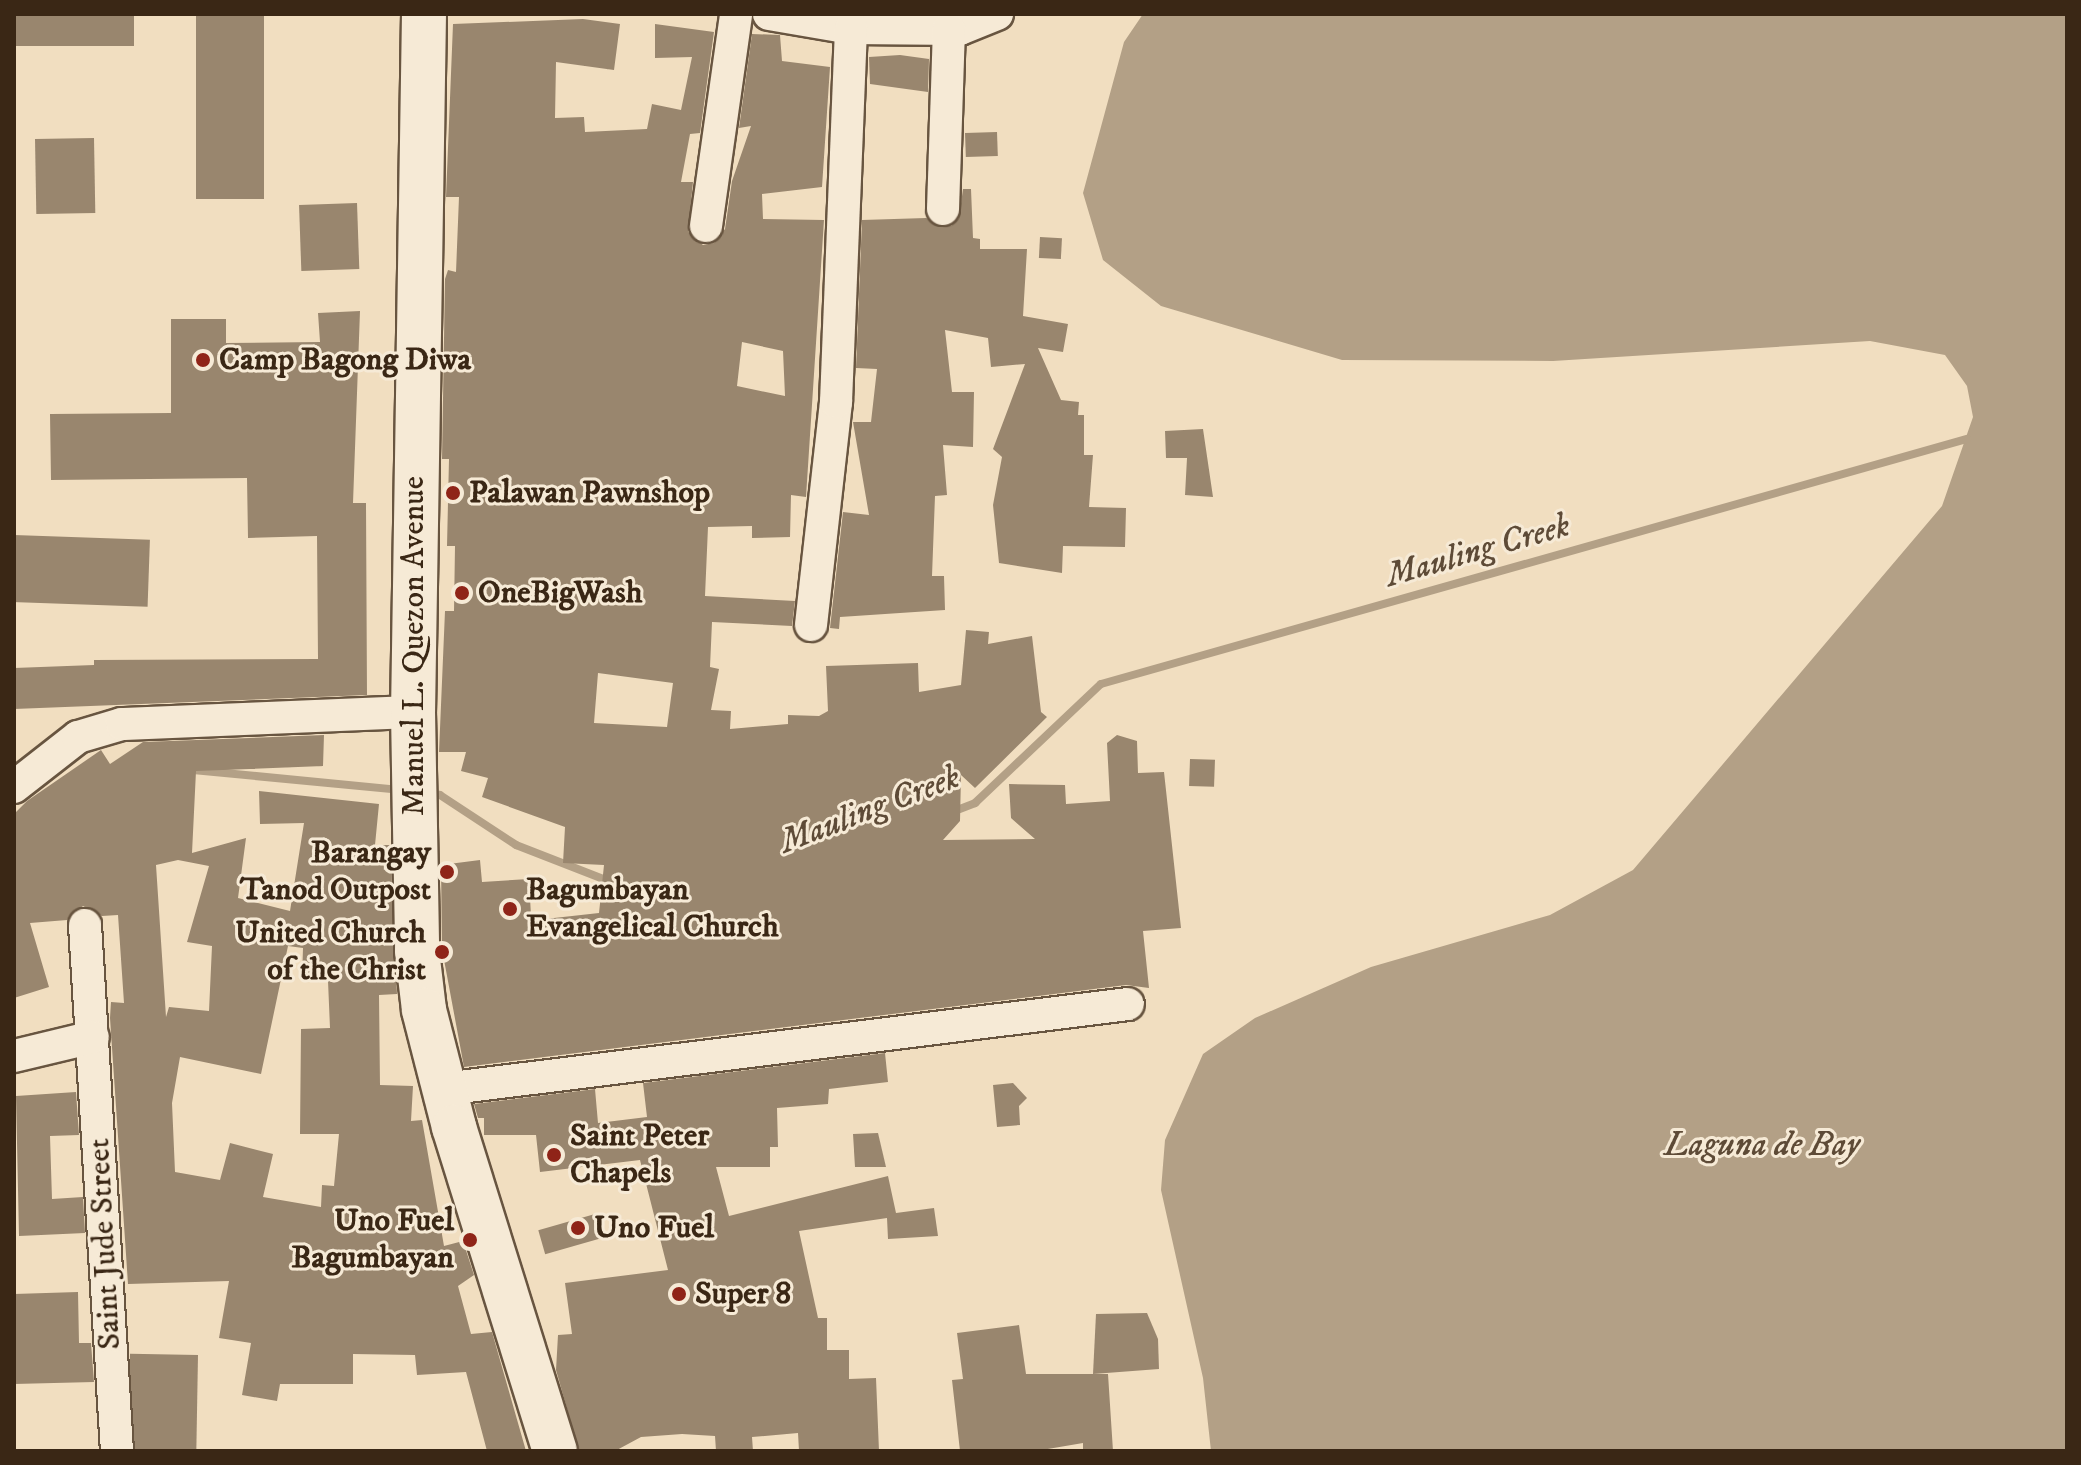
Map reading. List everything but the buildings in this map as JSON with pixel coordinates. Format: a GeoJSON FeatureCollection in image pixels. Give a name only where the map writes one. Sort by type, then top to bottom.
{"type":"FeatureCollection","features":[{"type":"Feature","properties":{"kind":"main road","name":"Manuel L. Quezon Avenue"},"geometry":{"type":"LineString","coordinates":[[424,14],[412,857],[424,1010],[444,1089],[555,1451]]}},
{"type":"Feature","properties":{"kind":"street"},"geometry":{"type":"LineString","coordinates":[[706,226],[736,14]]}},
{"type":"Feature","properties":{"kind":"street"},"geometry":{"type":"LineString","coordinates":[[769,14],[851,28],[949,29],[997,14]]}},
{"type":"Feature","properties":{"kind":"street"},"geometry":{"type":"LineString","coordinates":[[811,625],[836,402],[851,28]]}},
{"type":"Feature","properties":{"kind":"street"},"geometry":{"type":"LineString","coordinates":[[943,209],[949,29]]}},
{"type":"Feature","properties":{"kind":"street"},"geometry":{"type":"LineString","coordinates":[[14,787],[78,737],[122,724],[413,719]]}},
{"type":"Feature","properties":{"kind":"street","name":"Saint Jude Street"},"geometry":{"type":"LineString","coordinates":[[85,925],[117,1451]]}},
{"type":"Feature","properties":{"kind":"street"},"geometry":{"type":"LineString","coordinates":[[444,1089],[1128,1004]]}},
{"type":"Feature","properties":{"kind":"street"},"geometry":{"type":"LineString","coordinates":[[14,1056],[93,1037]]}},
{"type":"Feature","properties":{"kind":"water","name":"Laguna de Bay"},"geometry":{"type":"Polygon","coordinates":[[[1143,14],[2067,14],[2067,1451],[1211,1451],[1203,1378],[1161,1190],[1165,1140],[1203,1054],[1255,1018],[1371,967],[1550,915],[1633,870],[1942,506],[1973,417],[1967,386],[1945,355],[1870,341],[1553,361],[1342,360],[1161,306],[1103,260],[1083,193],[1124,42],[1143,14]]]}},
{"type":"Feature","properties":{"kind":"waterway","name":"Mauling Creek"},"geometry":{"type":"LineString","coordinates":[[952,812],[975,803],[1101,684],[1967,439]]}},
{"type":"Feature","properties":{"kind":"waterway","name":"Mauling Creek"},"geometry":{"type":"LineString","coordinates":[[193,770],[402,790]]}},
{"type":"Feature","properties":{"kind":"waterway","name":"Mauling Creek"},"geometry":{"type":"LineString","coordinates":[[427,793],[440,795],[516,845],[611,882]]}},
{"type":"Feature","properties":{"kind":"place","name":"Camp Bagong Diwa"},"geometry":{"type":"Point","coordinates":[203,360]}},
{"type":"Feature","properties":{"kind":"place","name":"Palawan Pawnshop"},"geometry":{"type":"Point","coordinates":[453,493]}},
{"type":"Feature","properties":{"kind":"place","name":"OneBigWash"},"geometry":{"type":"Point","coordinates":[462,593]}},
{"type":"Feature","properties":{"kind":"place","name":"Barangay Tanod Outpost"},"geometry":{"type":"Point","coordinates":[447,872]}},
{"type":"Feature","properties":{"kind":"place","name":"Bagumbayan Evangelical Church"},"geometry":{"type":"Point","coordinates":[510,909]}},
{"type":"Feature","properties":{"kind":"place","name":"United Church of the Christ"},"geometry":{"type":"Point","coordinates":[442,952]}},
{"type":"Feature","properties":{"kind":"place","name":"Saint Peter Chapels"},"geometry":{"type":"Point","coordinates":[554,1155]}},
{"type":"Feature","properties":{"kind":"place","name":"Uno Fuel"},"geometry":{"type":"Point","coordinates":[578,1228]}},
{"type":"Feature","properties":{"kind":"place","name":"Uno Fuel Bagumbayan"},"geometry":{"type":"Point","coordinates":[470,1240]}},
{"type":"Feature","properties":{"kind":"place","name":"Super 8"},"geometry":{"type":"Point","coordinates":[679,1294]}}]}
